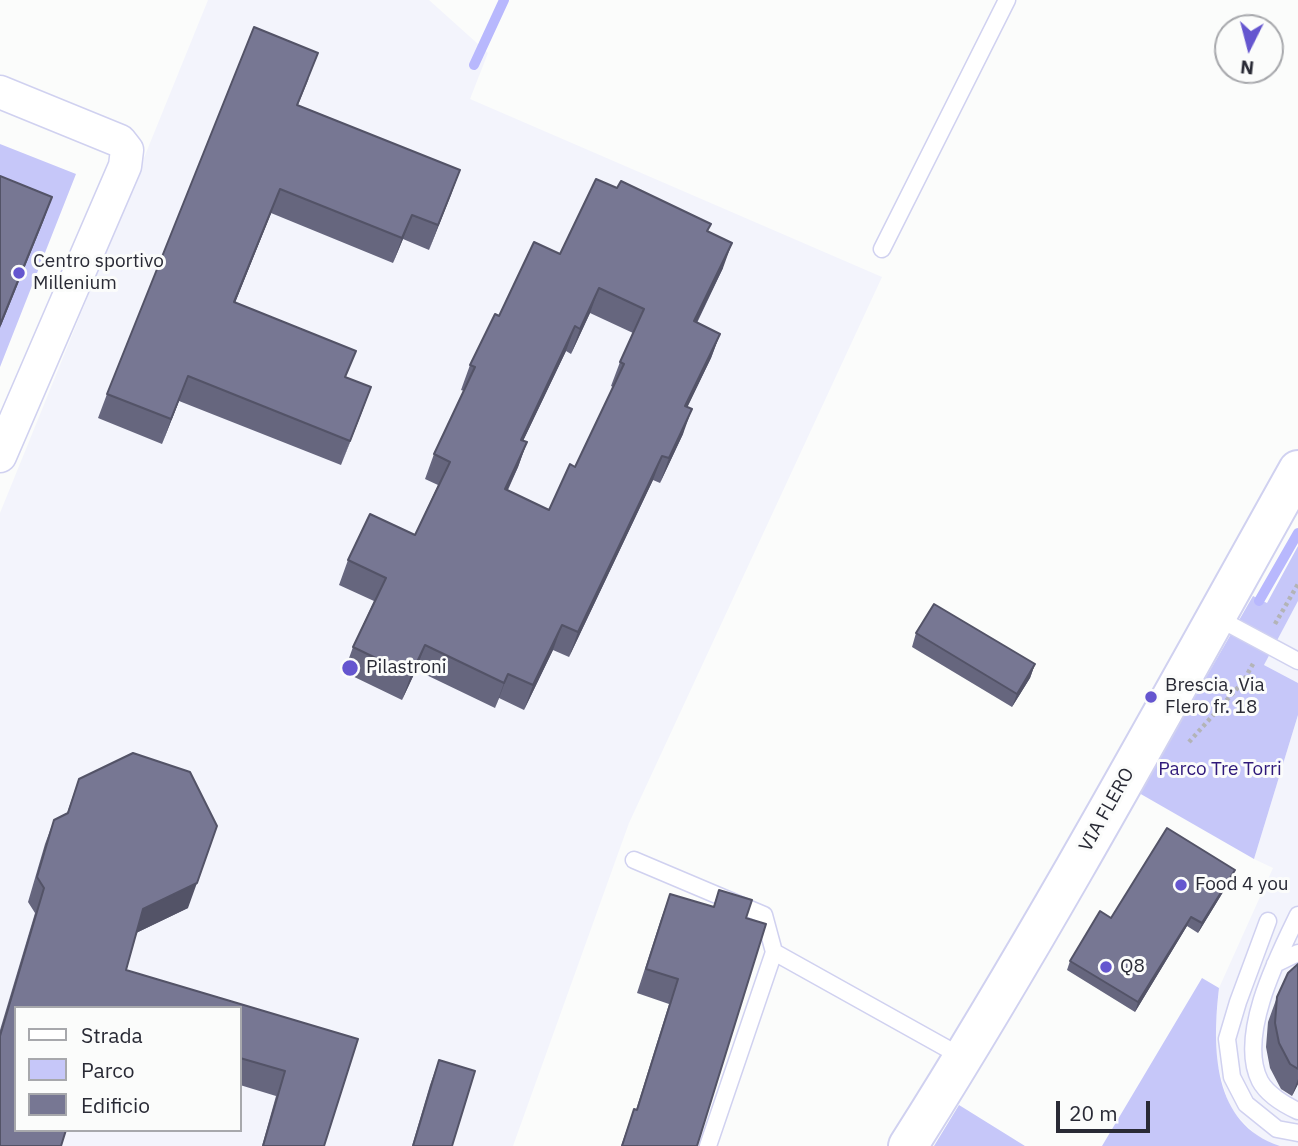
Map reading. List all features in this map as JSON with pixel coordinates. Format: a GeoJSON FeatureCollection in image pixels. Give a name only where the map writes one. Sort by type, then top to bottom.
{"type":"FeatureCollection","features":[{"type":"Feature","properties":{"kind":"street"},"geometry":{"type":"LineString","coordinates":[[0,92],[120,141],[127,150],[125,166],[0,456]]}},
{"type":"Feature","properties":{"kind":"street","name":"VIA FLERO"},"geometry":{"type":"LineString","coordinates":[[908,1146],[964,1058],[1222,621],[1298,470]]}},
{"type":"Feature","properties":{"kind":"lane"},"geometry":{"type":"LineString","coordinates":[[882,249],[1007,0]]}},
{"type":"Feature","properties":{"kind":"lane"},"geometry":{"type":"LineString","coordinates":[[1222,621],[1298,661]]}},
{"type":"Feature","properties":{"kind":"lane"},"geometry":{"type":"LineString","coordinates":[[634,860],[764,915],[774,952],[708,1146]]}},
{"type":"Feature","properties":{"kind":"lane"},"geometry":{"type":"LineString","coordinates":[[1298,915],[1275,964],[1252,1045],[1261,1081],[1283,1105],[1298,1111]]}},
{"type":"Feature","properties":{"kind":"lane"},"geometry":{"type":"LineString","coordinates":[[1268,921],[1227,1039],[1232,1077],[1246,1104],[1277,1129],[1298,1133]]}},
{"type":"Feature","properties":{"kind":"lane"},"geometry":{"type":"LineString","coordinates":[[774,952],[964,1058]]}},
{"type":"Feature","properties":{"kind":"lane"},"geometry":{"type":"LineString","coordinates":[[1275,964],[1298,953]]}},
{"type":"Feature","properties":{"kind":"path"},"geometry":{"type":"LineString","coordinates":[[1188,744],[1242,682],[1253,664]]}},
{"type":"Feature","properties":{"kind":"shaded area","name":"Pilastroni"},"geometry":{"type":"Polygon","coordinates":[[[208,0],[429,0],[488,53],[470,99],[882,277],[629,823],[513,1146],[0,1146],[0,513],[208,0]]]}},
{"type":"Feature","properties":{"kind":"shaded area"},"geometry":{"type":"Polygon","coordinates":[[[1298,601],[1298,683],[1264,665],[1298,601]]]}},
{"type":"Feature","properties":{"kind":"shaded area"},"geometry":{"type":"Polygon","coordinates":[[[1298,715],[1298,1146],[1280,1146],[1261,1140],[1230,1109],[1216,1060],[1216,1019],[1219,988],[1273,868],[1254,859],[1298,715]]]}},
{"type":"Feature","properties":{"kind":"green space","name":"Centro sportivo Millenium"},"geometry":{"type":"Polygon","coordinates":[[[0,144],[76,174],[0,367],[0,144]]]}},
{"type":"Feature","properties":{"kind":"green space","name":"Parco Tre Torri"},"geometry":{"type":"Polygon","coordinates":[[[1298,546],[1298,601],[1264,665],[1298,683],[1298,715],[1254,859],[1139,793],[1253,596],[1267,603],[1298,546]]]}},
{"type":"Feature","properties":{"kind":"green space"},"geometry":{"type":"Polygon","coordinates":[[[1202,978],[1219,988],[1217,1059],[1229,1102],[1241,1120],[1258,1135],[1280,1146],[1102,1146],[1202,978]]]}},
{"type":"Feature","properties":{"kind":"green space"},"geometry":{"type":"Polygon","coordinates":[[[959,1105],[1025,1146],[934,1146],[959,1105]]]}},
{"type":"Feature","properties":{"kind":"building"},"geometry":{"type":"Polygon","coordinates":[[[254,27],[318,53],[297,105],[460,170],[438,225],[412,215],[402,238],[280,189],[234,302],[356,351],[345,377],[371,387],[350,441],[188,376],[171,419],[107,394],[254,27]]]}},
{"type":"Feature","properties":{"kind":"building"},"geometry":{"type":"Polygon","coordinates":[[[0,176],[52,197],[0,325],[0,176]]]}},
{"type":"Feature","properties":{"kind":"building"},"geometry":{"type":"Polygon","coordinates":[[[596,179],[617,188],[621,181],[711,224],[707,231],[732,243],[694,321],[720,334],[685,406],[692,409],[669,458],[662,456],[578,632],[562,625],[533,685],[508,674],[504,683],[425,645],[411,675],[353,647],[386,578],[348,560],[370,514],[415,535],[450,462],[434,454],[475,367],[470,365],[495,314],[499,316],[534,242],[560,254],[596,179]],[[599,288],[580,329],[575,326],[521,440],[527,442],[505,489],[549,510],[570,464],[575,467],[624,364],[620,362],[644,309],[599,288]]]}},
{"type":"Feature","properties":{"kind":"building"},"geometry":{"type":"Polygon","coordinates":[[[934,604],[1035,664],[1017,694],[916,633],[934,604]]]}},
{"type":"Feature","properties":{"kind":"building"},"geometry":{"type":"Polygon","coordinates":[[[133,753],[190,772],[217,826],[197,883],[143,909],[126,970],[358,1039],[324,1146],[263,1146],[285,1071],[242,1059],[242,1006],[14,1006],[14,1132],[65,1132],[61,1146],[0,1146],[0,1036],[44,888],[37,877],[54,820],[68,813],[79,779],[133,753]]]}},
{"type":"Feature","properties":{"kind":"building"},"geometry":{"type":"Polygon","coordinates":[[[1167,828],[1235,870],[1202,923],[1191,917],[1138,1002],[1070,961],[1100,911],[1111,918],[1167,828]]]}},
{"type":"Feature","properties":{"kind":"building"},"geometry":{"type":"Polygon","coordinates":[[[719,890],[752,900],[746,918],[766,924],[697,1146],[622,1146],[634,1109],[637,1110],[678,979],[646,969],[670,894],[714,907],[719,890]]]}},
{"type":"Feature","properties":{"kind":"building"},"geometry":{"type":"Polygon","coordinates":[[[1298,964],[1298,1069],[1290,1064],[1279,1043],[1275,1023],[1277,997],[1288,973],[1298,964]]]}},
{"type":"Feature","properties":{"kind":"building"},"geometry":{"type":"Polygon","coordinates":[[[439,1060],[475,1071],[452,1146],[413,1146],[439,1060]]]}},
{"type":"Feature","properties":{"kind":"waterway"},"geometry":{"type":"LineString","coordinates":[[474,65],[504,0]]}},
{"type":"Feature","properties":{"kind":"waterway"},"geometry":{"type":"LineString","coordinates":[[1259,601],[1298,533]]}},
{"type":"Feature","properties":{"kind":"place","name":"Centro sportivo Millenium"},"geometry":{"type":"Point","coordinates":[19,273]}},
{"type":"Feature","properties":{"kind":"place","name":"Pilastroni"},"geometry":{"type":"Point","coordinates":[350,668]}},
{"type":"Feature","properties":{"kind":"place","name":"Brescia, Via Flero fr. 18"},"geometry":{"type":"Point","coordinates":[1151,697]}},
{"type":"Feature","properties":{"kind":"place","name":"Food 4 you"},"geometry":{"type":"Point","coordinates":[1181,885]}},
{"type":"Feature","properties":{"kind":"place","name":"Q8"},"geometry":{"type":"Point","coordinates":[1106,967]}}]}
